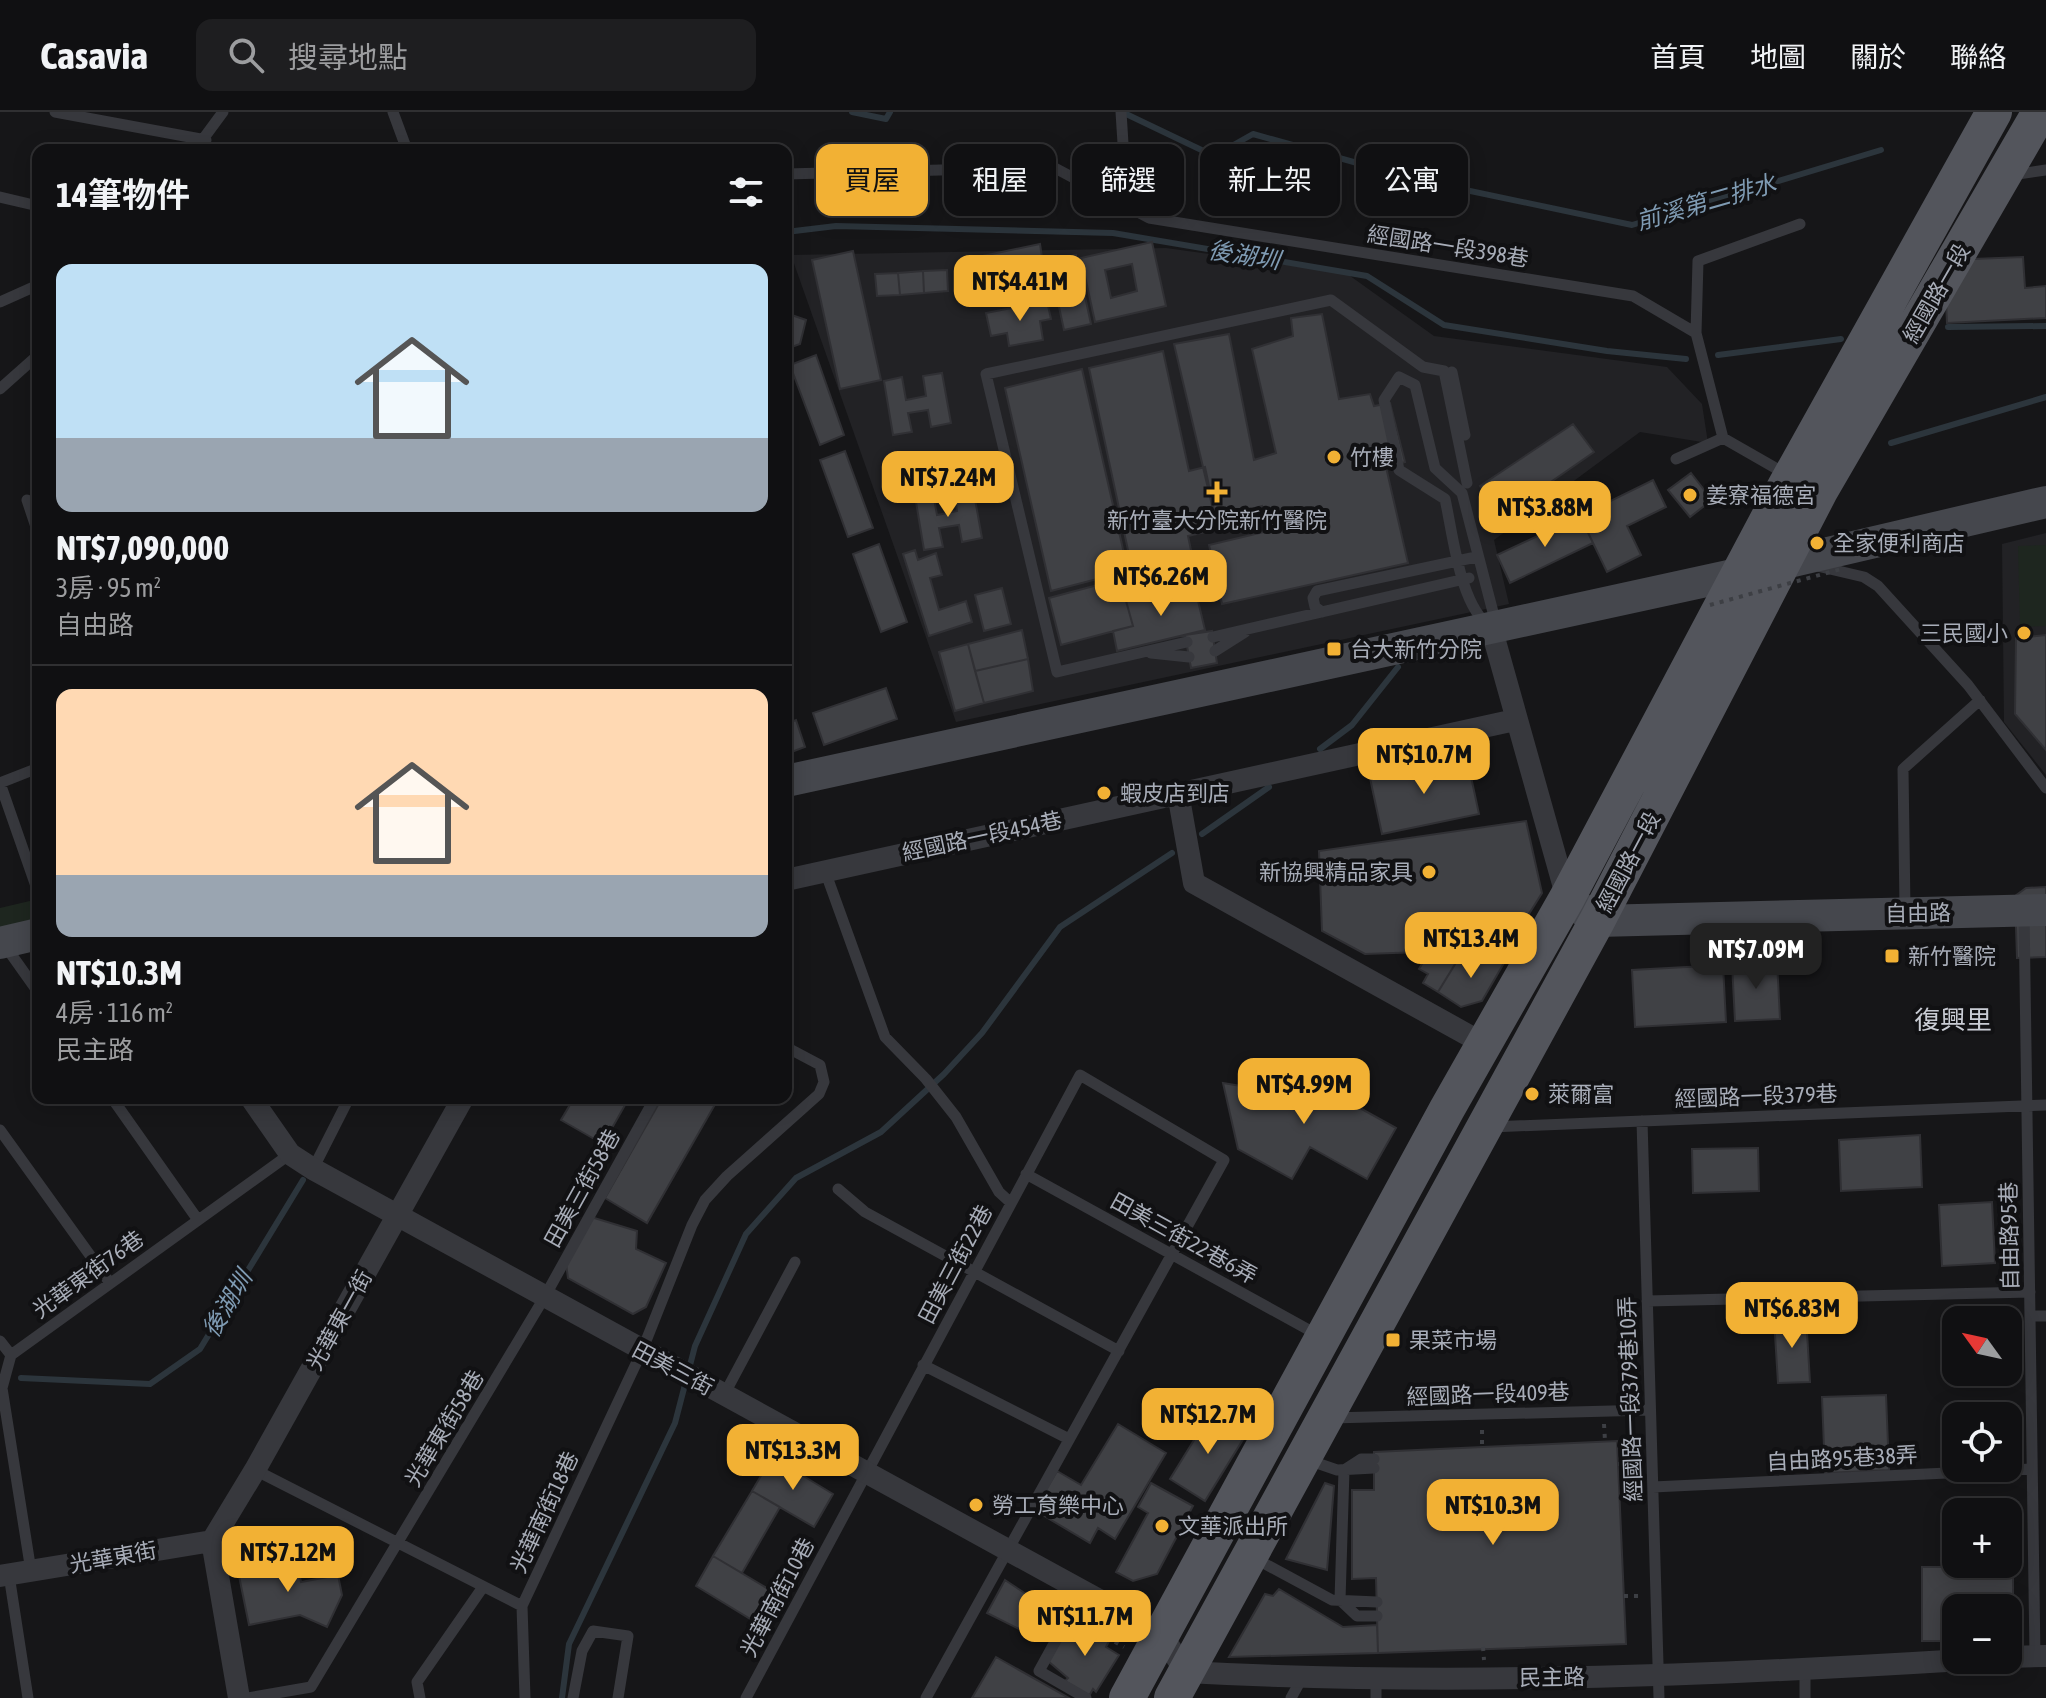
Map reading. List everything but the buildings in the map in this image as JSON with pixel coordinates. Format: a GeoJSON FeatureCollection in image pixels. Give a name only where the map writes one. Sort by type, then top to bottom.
{"type":"FeatureCollection","features":[{"type":"Feature","properties":{"kind":"main road","name":"經國路一段"},"geometry":{"type":"LineString","coordinates":[[1989,163],[1994,112]]}},
{"type":"Feature","properties":{"kind":"main road","name":"經國路一段"},"geometry":{"type":"LineString","coordinates":[[1127,1698],[1322,1337],[1567,898],[1738,574],[1805,484],[1989,163],[2040,112]]}},
{"type":"Feature","properties":{"kind":"main road","name":"經國路一段"},"geometry":{"type":"LineString","coordinates":[[1179,1685],[1487,1127],[1787,559],[1805,484]]}},
{"type":"Feature","properties":{"kind":"street"},"geometry":{"type":"LineString","coordinates":[[792,780],[1738,574],[1787,559],[2046,502]]}},
{"type":"Feature","properties":{"kind":"street"},"geometry":{"type":"LineString","coordinates":[[1491,627],[1567,898],[1597,921]]}},
{"type":"Feature","properties":{"kind":"street","name":"經國路一段454巷"},"geometry":{"type":"LineString","coordinates":[[792,879],[1515,720]]}},
{"type":"Feature","properties":{"kind":"street"},"geometry":{"type":"LineString","coordinates":[[1178,793],[1194,883],[1484,1044]]}},
{"type":"Feature","properties":{"kind":"street","name":"自由路"},"geometry":{"type":"LineString","coordinates":[[1597,921],[2035,910]]}},
{"type":"Feature","properties":{"kind":"street"},"geometry":{"type":"LineString","coordinates":[[1,942],[32,935]]}},
{"type":"Feature","properties":{"kind":"street","name":"田美三街"},"geometry":{"type":"LineString","coordinates":[[255,1104],[290,1154],[313,1169],[396,1218],[1083,1591],[1154,1647]]}},
{"type":"Feature","properties":{"kind":"street","name":"光華東一街"},"geometry":{"type":"LineString","coordinates":[[212,1541],[255,1470],[460,1104]]}},
{"type":"Feature","properties":{"kind":"street"},"geometry":{"type":"LineString","coordinates":[[212,1541],[239,1698]]}},
{"type":"Feature","properties":{"kind":"street","name":"光華東街"},"geometry":{"type":"LineString","coordinates":[[4,1576],[212,1541]]}},
{"type":"Feature","properties":{"kind":"street"},"geometry":{"type":"LineString","coordinates":[[1154,1647],[1179,1685]]}},
{"type":"Feature","properties":{"kind":"street","name":"民主路"},"geometry":{"type":"LineString","coordinates":[[1179,1685],[1302,1678],[1376,1688],[1658,1687],[1805,1670],[1942,1661]]}},
{"type":"Feature","properties":{"kind":"lane"},"geometry":{"type":"LineString","coordinates":[[55,112],[206,140]]}},
{"type":"Feature","properties":{"kind":"lane"},"geometry":{"type":"LineString","coordinates":[[202,144],[223,112]]}},
{"type":"Feature","properties":{"kind":"lane"},"geometry":{"type":"LineString","coordinates":[[393,112],[405,144]]}},
{"type":"Feature","properties":{"kind":"lane"},"geometry":{"type":"LineString","coordinates":[[1122,116],[1124,144]]}},
{"type":"Feature","properties":{"kind":"lane"},"geometry":{"type":"LineString","coordinates":[[1989,163],[2018,176],[2046,170]]}},
{"type":"Feature","properties":{"kind":"lane","name":"經國路一段398巷"},"geometry":{"type":"LineString","coordinates":[[792,174],[1053,167],[1072,177]]}},
{"type":"Feature","properties":{"kind":"lane"},"geometry":{"type":"LineString","coordinates":[[0,197],[32,205]]}},
{"type":"Feature","properties":{"kind":"lane","name":"經國路一段398巷"},"geometry":{"type":"LineString","coordinates":[[1145,216],[1633,296],[1696,333]]}},
{"type":"Feature","properties":{"kind":"lane"},"geometry":{"type":"LineString","coordinates":[[1800,224],[1698,261],[1696,333],[1723,438],[1805,484]]}},
{"type":"Feature","properties":{"kind":"lane"},"geometry":{"type":"LineString","coordinates":[[0,302],[32,288]]}},
{"type":"Feature","properties":{"kind":"lane"},"geometry":{"type":"LineString","coordinates":[[1187,642],[1057,672],[986,374],[1331,300],[1423,367],[1444,371],[1476,557],[1494,616],[1491,627],[1479,619],[1463,580],[1445,499],[1399,470],[1384,400],[1399,377],[1415,385],[1435,468],[1464,488]]}},
{"type":"Feature","properties":{"kind":"lane"},"geometry":{"type":"LineString","coordinates":[[0,389],[32,360]]}},
{"type":"Feature","properties":{"kind":"lane"},"geometry":{"type":"LineString","coordinates":[[1445,499],[1464,488],[1472,471],[1452,372]]}},
{"type":"Feature","properties":{"kind":"lane"},"geometry":{"type":"LineString","coordinates":[[1676,459],[1723,438]]}},
{"type":"Feature","properties":{"kind":"lane"},"geometry":{"type":"LineString","coordinates":[[27,500],[32,515]]}},
{"type":"Feature","properties":{"kind":"lane"},"geometry":{"type":"LineString","coordinates":[[1322,612],[1315,607],[1313,598],[1317,591],[1476,557]]}},
{"type":"Feature","properties":{"kind":"lane"},"geometry":{"type":"LineString","coordinates":[[1787,559],[1864,577],[1878,586],[1920,629],[1980,700],[2046,788]]}},
{"type":"Feature","properties":{"kind":"lane"},"geometry":{"type":"LineString","coordinates":[[1213,637],[1481,575]]}},
{"type":"Feature","properties":{"kind":"lane"},"geometry":{"type":"LineString","coordinates":[[1215,651],[1253,627]]}},
{"type":"Feature","properties":{"kind":"lane"},"geometry":{"type":"LineString","coordinates":[[1143,652],[1189,657]]}},
{"type":"Feature","properties":{"kind":"lane"},"geometry":{"type":"LineString","coordinates":[[1905,914],[1903,769],[1980,700]]}},
{"type":"Feature","properties":{"kind":"lane"},"geometry":{"type":"LineString","coordinates":[[32,770],[0,783],[32,875]]}},
{"type":"Feature","properties":{"kind":"lane"},"geometry":{"type":"LineString","coordinates":[[825,871],[885,1037],[940,1096],[999,1192],[1011,1203]]}},
{"type":"Feature","properties":{"kind":"lane","name":"自由路95巷"},"geometry":{"type":"LineString","coordinates":[[2035,910],[2027,1106],[2032,1469],[2041,1656]]}},
{"type":"Feature","properties":{"kind":"lane"},"geometry":{"type":"LineString","coordinates":[[1,942],[32,984]]}},
{"type":"Feature","properties":{"kind":"lane","name":"光華南街18巷"},"geometry":{"type":"LineString","coordinates":[[525,1698],[522,1606],[642,1351],[692,1225],[705,1200],[727,1176],[819,1094],[824,1082],[820,1065],[792,1050]]}},
{"type":"Feature","properties":{"kind":"lane","name":"田美三街22巷"},"geometry":{"type":"LineString","coordinates":[[866,1473],[1080,1075],[1224,1160],[1172,1255]]}},
{"type":"Feature","properties":{"kind":"lane"},"geometry":{"type":"LineString","coordinates":[[116,1104],[198,1220]]}},
{"type":"Feature","properties":{"kind":"lane"},"geometry":{"type":"LineString","coordinates":[[313,1169],[346,1104]]}},
{"type":"Feature","properties":{"kind":"lane","name":"田美三街58巷"},"geometry":{"type":"LineString","coordinates":[[544,1298],[652,1104]]}},
{"type":"Feature","properties":{"kind":"lane","name":"經國路一段379巷"},"geometry":{"type":"LineString","coordinates":[[1487,1127],[2046,1105]]}},
{"type":"Feature","properties":{"kind":"lane","name":"經國路一段379巷10弄"},"geometry":{"type":"LineString","coordinates":[[1642,1121],[1658,1687]]}},
{"type":"Feature","properties":{"kind":"lane"},"geometry":{"type":"LineString","coordinates":[[1,1135],[110,1283]]}},
{"type":"Feature","properties":{"kind":"lane","name":"光華東街76巷"},"geometry":{"type":"LineString","coordinates":[[11,1355],[290,1154]]}},
{"type":"Feature","properties":{"kind":"lane","name":"田美三街22巷6弄"},"geometry":{"type":"LineString","coordinates":[[1026,1174],[1322,1337]]}},
{"type":"Feature","properties":{"kind":"lane"},"geometry":{"type":"LineString","coordinates":[[838,1189],[865,1212],[1119,1351]]}},
{"type":"Feature","properties":{"kind":"lane"},"geometry":{"type":"LineString","coordinates":[[926,1698],[1172,1255]]}},
{"type":"Feature","properties":{"kind":"lane"},"geometry":{"type":"LineString","coordinates":[[724,1396],[795,1262]]}},
{"type":"Feature","properties":{"kind":"lane"},"geometry":{"type":"LineString","coordinates":[[1647,1301],[2030,1292]]}},
{"type":"Feature","properties":{"kind":"lane","name":"光華東街58巷"},"geometry":{"type":"LineString","coordinates":[[248,1698],[311,1687],[544,1298]]}},
{"type":"Feature","properties":{"kind":"lane"},"geometry":{"type":"LineString","coordinates":[[2030,1316],[2046,1316]]}},
{"type":"Feature","properties":{"kind":"lane"},"geometry":{"type":"LineString","coordinates":[[0,1341],[11,1355],[2,1388],[3,1430],[31,1571]]}},
{"type":"Feature","properties":{"kind":"lane"},"geometry":{"type":"LineString","coordinates":[[923,1365],[1069,1439]]}},
{"type":"Feature","properties":{"kind":"lane","name":"經國路一段409巷"},"geometry":{"type":"LineString","coordinates":[[1327,1418],[1650,1410]]}},
{"type":"Feature","properties":{"kind":"lane"},"geometry":{"type":"LineString","coordinates":[[1304,1458],[1344,1470],[1374,1463]]}},
{"type":"Feature","properties":{"kind":"lane","name":"自由路95巷38弄"},"geometry":{"type":"LineString","coordinates":[[1653,1487],[2032,1469]]}},
{"type":"Feature","properties":{"kind":"lane"},"geometry":{"type":"LineString","coordinates":[[255,1470],[522,1606]]}},
{"type":"Feature","properties":{"kind":"lane"},"geometry":{"type":"LineString","coordinates":[[1344,1470],[1340,1600],[1357,1616],[1377,1616]]}},
{"type":"Feature","properties":{"kind":"lane","name":"光華南街10巷"},"geometry":{"type":"LineString","coordinates":[[746,1698],[866,1473]]}},
{"type":"Feature","properties":{"kind":"lane"},"geometry":{"type":"LineString","coordinates":[[1251,1556],[1332,1600],[1377,1602]]}},
{"type":"Feature","properties":{"kind":"lane"},"geometry":{"type":"LineString","coordinates":[[4,1576],[28,1698]]}},
{"type":"Feature","properties":{"kind":"lane"},"geometry":{"type":"LineString","coordinates":[[420,1698],[417,1682],[483,1587]]}},
{"type":"Feature","properties":{"kind":"lane"},"geometry":{"type":"LineString","coordinates":[[1083,1591],[1039,1671],[1086,1698]]}},
{"type":"Feature","properties":{"kind":"lane"},"geometry":{"type":"LineString","coordinates":[[573,1698],[582,1651],[593,1631],[628,1636],[618,1698]]}},
{"type":"Feature","properties":{"kind":"lane"},"geometry":{"type":"LineString","coordinates":[[1805,1670],[1805,1698]]}},
{"type":"Feature","properties":{"kind":"lane"},"geometry":{"type":"LineString","coordinates":[[1291,1698],[1302,1678]]}},
{"type":"Feature","properties":{"kind":"path"},"geometry":{"type":"LineString","coordinates":[[1710,605],[1845,568]]}},
{"type":"Feature","properties":{"kind":"path"},"geometry":{"type":"LineString","coordinates":[[1070,1615],[1154,1647]]}},
{"type":"Feature","properties":{"kind":"shaded area","name":"新竹臺大分院新竹醫院"},"geometry":{"type":"Polygon","coordinates":[[[1166,248],[1346,273],[1434,336],[1667,367],[1702,404],[1708,443],[1640,432],[1494,540],[1509,604],[956,722],[792,255],[1166,248]]]}},
{"type":"Feature","properties":{"kind":"shaded area","name":"三民國小"},"geometry":{"type":"Polygon","coordinates":[[[2046,533],[2046,775],[2004,722],[2002,544],[2046,533]]]}},
{"type":"Feature","properties":{"kind":"shaded area"},"geometry":{"type":"Polygon","coordinates":[[[2046,545],[2046,626],[2020,627],[2018,546],[2046,545]]]}},
{"type":"Feature","properties":{"kind":"shaded area"},"geometry":{"type":"Polygon","coordinates":[[[32,900],[32,926],[0,934],[0,908],[32,900]]]}},
{"type":"Feature","properties":{"kind":"waterway","name":"前溪第二排水"},"geometry":{"type":"LineString","coordinates":[[852,112],[886,119],[890,112]]}},
{"type":"Feature","properties":{"kind":"waterway","name":"前溪第二排水"},"geometry":{"type":"LineString","coordinates":[[1122,112],[1214,156],[1253,134],[1418,180],[1632,225],[1881,150]]}},
{"type":"Feature","properties":{"kind":"waterway","name":"後湖圳"},"geometry":{"type":"LineString","coordinates":[[792,231],[836,226],[1113,233],[1367,276],[1444,325],[1607,351],[1686,359]]}},
{"type":"Feature","properties":{"kind":"waterway","name":"後湖圳"},"geometry":{"type":"LineString","coordinates":[[1948,327],[2046,326]]}},
{"type":"Feature","properties":{"kind":"waterway","name":"後湖圳"},"geometry":{"type":"LineString","coordinates":[[1718,355],[1841,339]]}},
{"type":"Feature","properties":{"kind":"waterway"},"geometry":{"type":"LineString","coordinates":[[1891,443],[2046,397]]}},
{"type":"Feature","properties":{"kind":"waterway"},"geometry":{"type":"LineString","coordinates":[[1320,749],[1352,725],[1398,667]]}},
{"type":"Feature","properties":{"kind":"waterway"},"geometry":{"type":"LineString","coordinates":[[1202,834],[1269,787]]}},
{"type":"Feature","properties":{"kind":"waterway"},"geometry":{"type":"LineString","coordinates":[[562,1698],[569,1644],[675,1423],[695,1346],[746,1234],[796,1178],[881,1132],[944,1074],[982,1033],[1060,927],[1172,853]]}},
{"type":"Feature","properties":{"kind":"waterway","name":"後湖圳"},"geometry":{"type":"LineString","coordinates":[[21,1378],[150,1384],[200,1349],[303,1180]]}},
{"type":"Feature","properties":{"kind":"place","name":"竹樓"},"geometry":{"type":"Point","coordinates":[1334,457]}},
{"type":"Feature","properties":{"kind":"place","name":"新竹臺大分院新竹醫院"},"geometry":{"type":"Point","coordinates":[1217,492]}},
{"type":"Feature","properties":{"kind":"place","name":"姜寮福德宮"},"geometry":{"type":"Point","coordinates":[1690,495]}},
{"type":"Feature","properties":{"kind":"place","name":"全家便利商店"},"geometry":{"type":"Point","coordinates":[1817,543]}},
{"type":"Feature","properties":{"kind":"place","name":"三民國小"},"geometry":{"type":"Point","coordinates":[2024,633]}},
{"type":"Feature","properties":{"kind":"place","name":"台大新竹分院"},"geometry":{"type":"Point","coordinates":[1334,649]}},
{"type":"Feature","properties":{"kind":"place","name":"蝦皮店到店"},"geometry":{"type":"Point","coordinates":[1104,793]}},
{"type":"Feature","properties":{"kind":"place","name":"新協興精品家具"},"geometry":{"type":"Point","coordinates":[1429,872]}},
{"type":"Feature","properties":{"kind":"place","name":"新竹醫院"},"geometry":{"type":"Point","coordinates":[1892,956]}},
{"type":"Feature","properties":{"kind":"place","name":"萊爾富"},"geometry":{"type":"Point","coordinates":[1532,1094]}},
{"type":"Feature","properties":{"kind":"place","name":"果菜市場"},"geometry":{"type":"Point","coordinates":[1393,1340]}},
{"type":"Feature","properties":{"kind":"place","name":"勞工育樂中心"},"geometry":{"type":"Point","coordinates":[976,1505]}},
{"type":"Feature","properties":{"kind":"place","name":"文華派出所"},"geometry":{"type":"Point","coordinates":[1162,1526]}},
{"type":"Feature","properties":{"kind":"district","name":"復興里"},"geometry":{"type":"Point","coordinates":[1953,1020]}}]}
